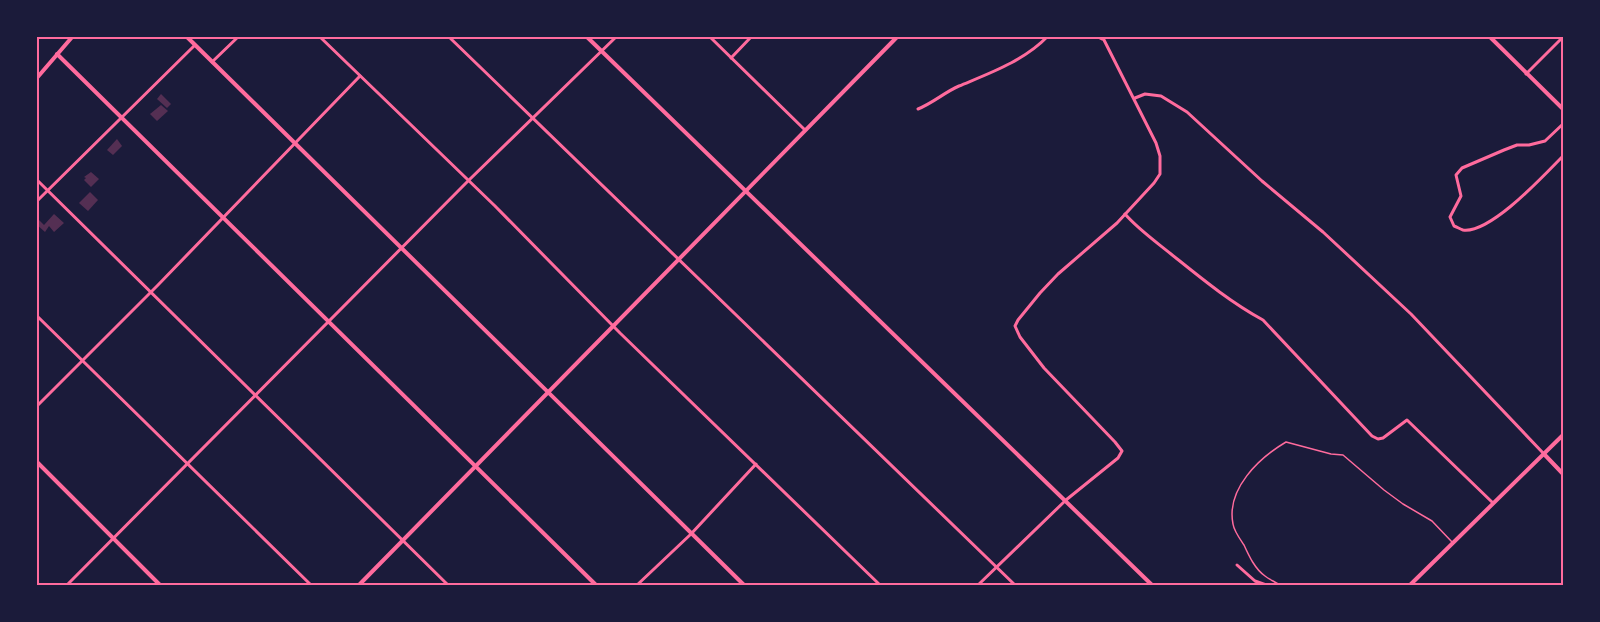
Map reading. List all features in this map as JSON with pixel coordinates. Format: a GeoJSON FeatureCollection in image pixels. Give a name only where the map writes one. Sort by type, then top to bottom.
{"type":"FeatureCollection","features":[{"type":"Feature","properties":{"kind":"street"},"geometry":{"type":"LineString","coordinates":[[36,79],[73,36]]}},
{"type":"Feature","properties":{"kind":"street"},"geometry":{"type":"LineString","coordinates":[[186,36],[745,586]]}},
{"type":"Feature","properties":{"kind":"street"},"geometry":{"type":"LineString","coordinates":[[212,62],[239,36]]}},
{"type":"Feature","properties":{"kind":"street"},"geometry":{"type":"LineString","coordinates":[[319,36],[881,586]]}},
{"type":"Feature","properties":{"kind":"street"},"geometry":{"type":"LineString","coordinates":[[448,36],[1016,586]]}},
{"type":"Feature","properties":{"kind":"street"},"geometry":{"type":"LineString","coordinates":[[586,36],[1154,586]]}},
{"type":"Feature","properties":{"kind":"street"},"geometry":{"type":"LineString","coordinates":[[66,586],[532,117],[617,36]]}},
{"type":"Feature","properties":{"kind":"street"},"geometry":{"type":"LineString","coordinates":[[709,36],[806,130]]}},
{"type":"Feature","properties":{"kind":"street"},"geometry":{"type":"LineString","coordinates":[[731,58],[752,36]]}},
{"type":"Feature","properties":{"kind":"street"},"geometry":{"type":"LineString","coordinates":[[358,586],[898,36]]}},
{"type":"Feature","properties":{"kind":"street"},"geometry":{"type":"LineString","coordinates":[[918,109],[957,87],[1018,59],[1048,36]]}},
{"type":"Feature","properties":{"kind":"street"},"geometry":{"type":"LineString","coordinates":[[977,586],[1066,500],[1118,458],[1122,451],[1044,368],[1020,337],[1015,326],[1058,274],[1117,223],[1160,174],[1160,156],[1135,98],[1102,38],[1096,36]]}},
{"type":"Feature","properties":{"kind":"street"},"geometry":{"type":"LineString","coordinates":[[1489,36],[1564,110]]}},
{"type":"Feature","properties":{"kind":"street"},"geometry":{"type":"LineString","coordinates":[[1526,74],[1564,36]]}},
{"type":"Feature","properties":{"kind":"street"},"geometry":{"type":"LineString","coordinates":[[36,202],[195,45]]}},
{"type":"Feature","properties":{"kind":"street"},"geometry":{"type":"LineString","coordinates":[[57,54],[597,586]]}},
{"type":"Feature","properties":{"kind":"street"},"geometry":{"type":"LineString","coordinates":[[36,407],[360,76]]}},
{"type":"Feature","properties":{"kind":"street"},"geometry":{"type":"LineString","coordinates":[[1135,98],[1145,94],[1161,96],[1187,112],[1262,181],[1323,232],[1411,314],[1564,475]]}},
{"type":"Feature","properties":{"kind":"street"},"geometry":{"type":"LineString","coordinates":[[1564,123],[1545,141],[1517,145],[1462,168],[1456,175],[1461,196],[1450,217],[1454,226],[1464,230],[1473,228],[1499,215],[1564,155]]}},
{"type":"Feature","properties":{"kind":"street"},"geometry":{"type":"LineString","coordinates":[[36,178],[448,586]]}},
{"type":"Feature","properties":{"kind":"street"},"geometry":{"type":"LineString","coordinates":[[1125,214],[1142,231],[1241,309],[1263,320],[1372,436],[1378,439],[1383,438],[1407,420],[1492,503]]}},
{"type":"Feature","properties":{"kind":"street"},"geometry":{"type":"LineString","coordinates":[[36,315],[312,586]]}},
{"type":"Feature","properties":{"kind":"street"},"geometry":{"type":"LineString","coordinates":[[1409,586],[1564,434]]}},
{"type":"Feature","properties":{"kind":"street"},"geometry":{"type":"LineString","coordinates":[[36,461],[161,586]]}},
{"type":"Feature","properties":{"kind":"street"},"geometry":{"type":"LineString","coordinates":[[636,586],[691,534],[756,464]]}},
{"type":"Feature","properties":{"kind":"street"},"geometry":{"type":"LineString","coordinates":[[1237,565],[1255,581],[1269,586]]}},
{"type":"Feature","properties":{"kind":"lane"},"geometry":{"type":"LineString","coordinates":[[1281,586],[1264,576],[1254,565],[1233,525],[1233,509],[1237,492],[1248,474],[1269,452],[1286,442],[1343,455],[1384,490],[1432,521],[1453,542]]}},
{"type":"Feature","properties":{"kind":"building"},"geometry":{"type":"Polygon","coordinates":[[[161,94],[171,104],[167,108],[157,99],[161,94]]]}},
{"type":"Feature","properties":{"kind":"building"},"geometry":{"type":"Polygon","coordinates":[[[161,105],[168,111],[157,121],[150,114],[161,105]]]}},
{"type":"Feature","properties":{"kind":"building"},"geometry":{"type":"Polygon","coordinates":[[[117,139],[122,146],[113,155],[107,150],[117,139]]]}},
{"type":"Feature","properties":{"kind":"building"},"geometry":{"type":"Polygon","coordinates":[[[91,172],[99,179],[91,187],[84,177],[91,172]]]}},
{"type":"Feature","properties":{"kind":"building"},"geometry":{"type":"Polygon","coordinates":[[[90,192],[98,200],[88,211],[79,203],[90,192]]]}},
{"type":"Feature","properties":{"kind":"building"},"geometry":{"type":"Polygon","coordinates":[[[54,214],[64,223],[54,232],[49,226],[45,232],[36,224],[36,217],[44,225],[54,214]]]}}]}
